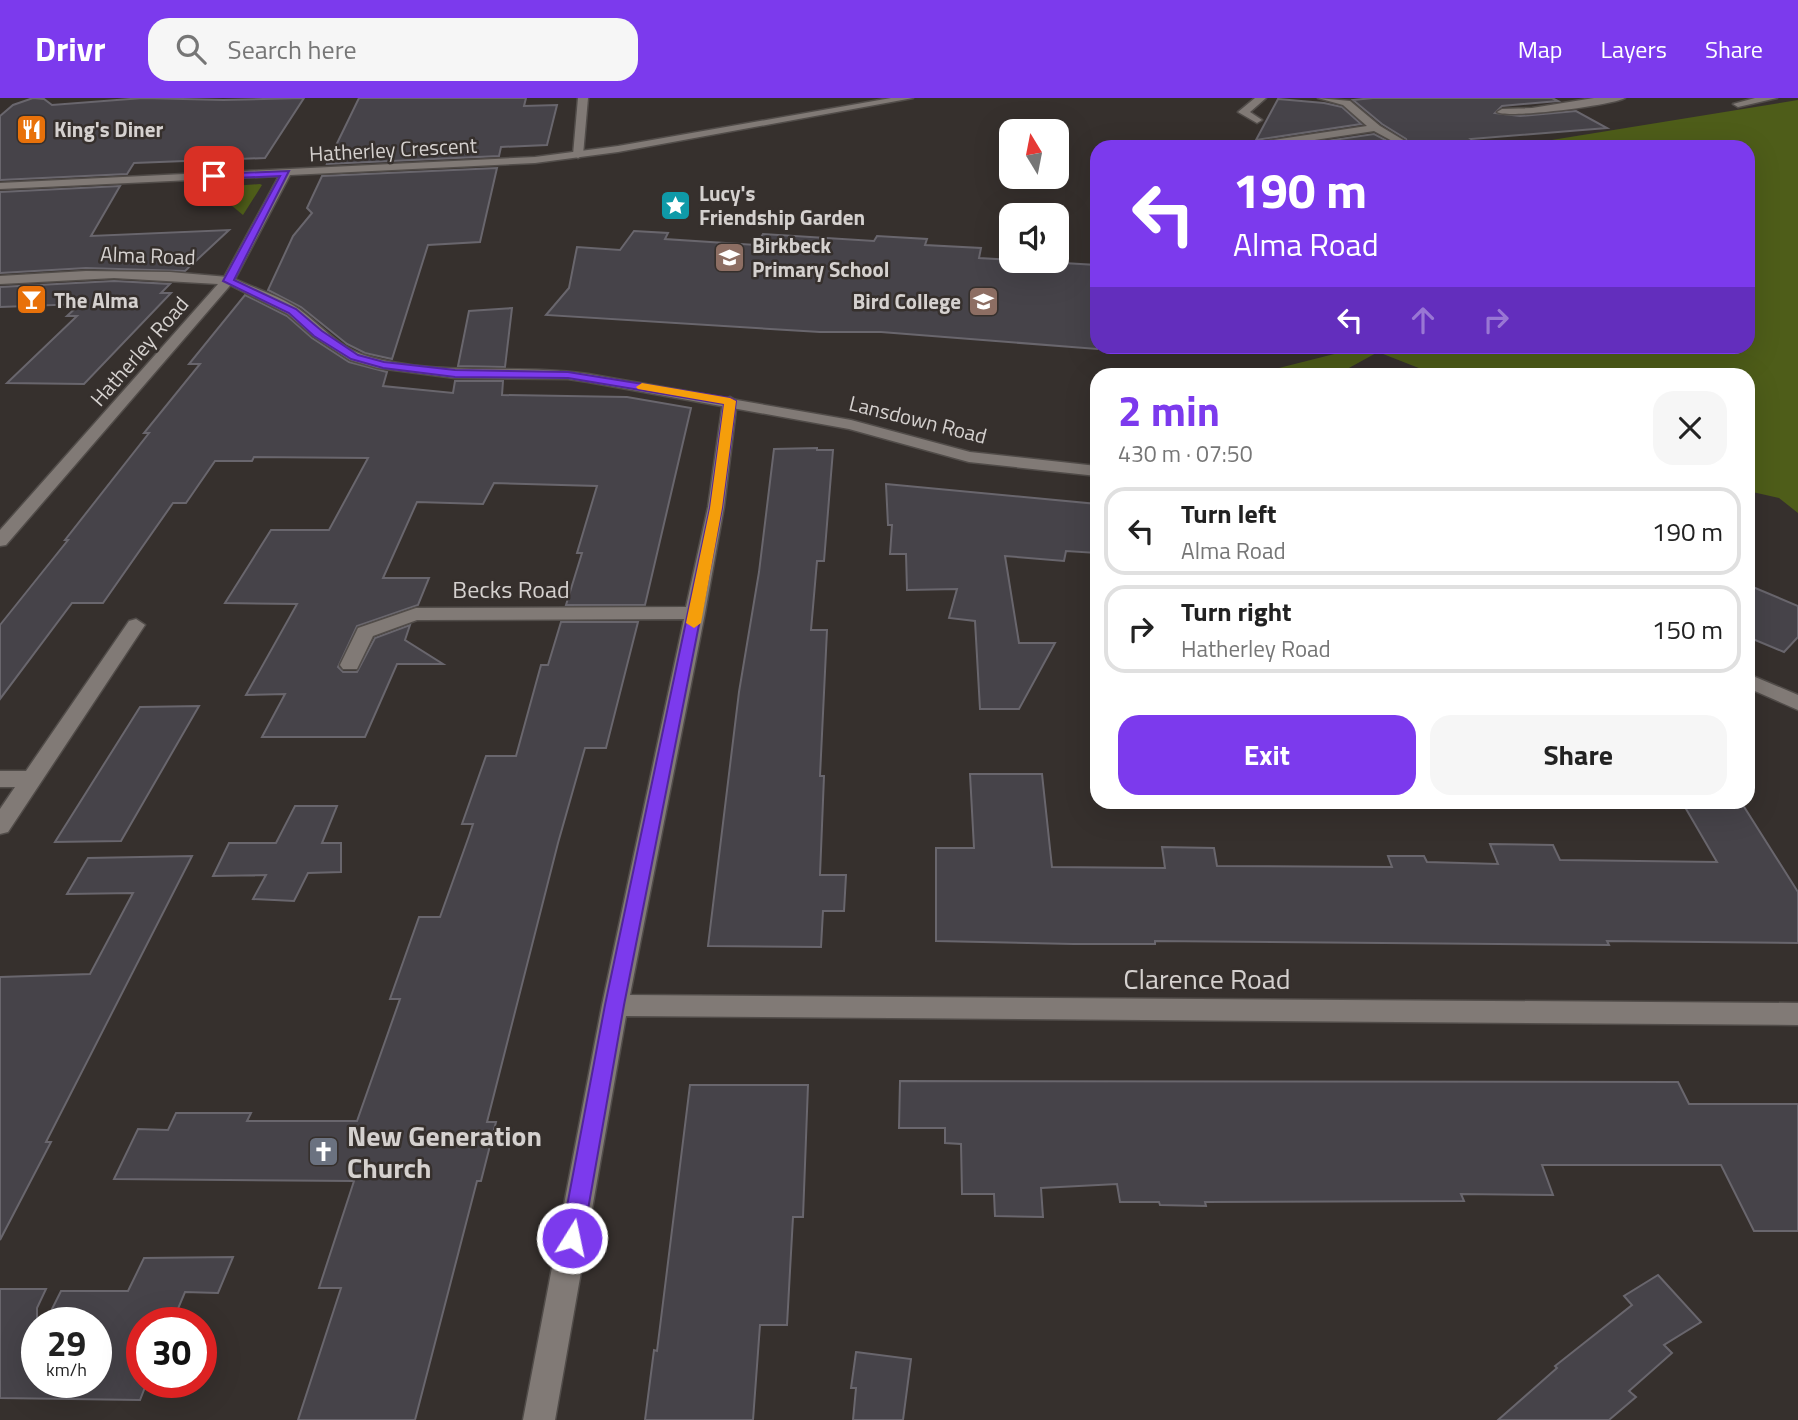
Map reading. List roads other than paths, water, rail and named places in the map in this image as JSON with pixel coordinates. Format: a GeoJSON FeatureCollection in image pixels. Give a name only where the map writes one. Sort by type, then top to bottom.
{"type":"FeatureCollection","features":[{"type":"Feature","properties":{"kind":"street"},"geometry":{"type":"LineString","coordinates":[[578,155],[583,98]]}},
{"type":"Feature","properties":{"kind":"street","name":"Hatherley Crescent"},"geometry":{"type":"LineString","coordinates":[[0,186],[510,162],[578,155],[908,98]]}},
{"type":"Feature","properties":{"kind":"street"},"geometry":{"type":"LineString","coordinates":[[1257,120],[1243,112],[1261,98]]}},
{"type":"Feature","properties":{"kind":"street"},"geometry":{"type":"LineString","coordinates":[[1323,98],[1346,103],[1376,128],[1398,140]]}},
{"type":"Feature","properties":{"kind":"street"},"geometry":{"type":"LineString","coordinates":[[1502,112],[1541,112],[1561,106],[1620,98]]}},
{"type":"Feature","properties":{"kind":"street"},"geometry":{"type":"LineString","coordinates":[[1738,104],[1772,98]]}},
{"type":"Feature","properties":{"kind":"street"},"geometry":{"type":"LineString","coordinates":[[1295,140],[1376,128]]}},
{"type":"Feature","properties":{"kind":"street","name":"Hatherley Road"},"geometry":{"type":"LineString","coordinates":[[0,541],[228,281],[286,173]]}},
{"type":"Feature","properties":{"kind":"street","name":"Alma Road"},"geometry":{"type":"LineString","coordinates":[[0,280],[92,274],[143,274],[228,281],[293,311],[318,333],[355,357],[383,365],[455,374],[568,375],[730,401]]}},
{"type":"Feature","properties":{"kind":"street"},"geometry":{"type":"LineString","coordinates":[[539,1420],[615,1005],[716,508],[730,401]]}},
{"type":"Feature","properties":{"kind":"street","name":"Lansdown Road"},"geometry":{"type":"LineString","coordinates":[[730,401],[851,425],[969,457],[1090,470]]}},
{"type":"Feature","properties":{"kind":"street","name":"Becks Road"},"geometry":{"type":"LineString","coordinates":[[350,665],[365,632],[416,614],[696,613]]}},
{"type":"Feature","properties":{"kind":"street"},"geometry":{"type":"LineString","coordinates":[[0,826],[136,625]]}},
{"type":"Feature","properties":{"kind":"street"},"geometry":{"type":"LineString","coordinates":[[1755,683],[1798,703]]}},
{"type":"Feature","properties":{"kind":"street"},"geometry":{"type":"LineString","coordinates":[[0,779],[31,779]]}},
{"type":"Feature","properties":{"kind":"street","name":"Clarence Road"},"geometry":{"type":"LineString","coordinates":[[615,1005],[1798,1014]]}},
{"type":"Feature","properties":{"kind":"place","name":"King's Diner"},"geometry":{"type":"Point","coordinates":[31,129]}},
{"type":"Feature","properties":{"kind":"place","name":"Lucy's Friendship Garden"},"geometry":{"type":"Point","coordinates":[676,205]}},
{"type":"Feature","properties":{"kind":"place","name":"Birkbeck Primary School"},"geometry":{"type":"Point","coordinates":[729,257]}},
{"type":"Feature","properties":{"kind":"place","name":"The Alma"},"geometry":{"type":"Point","coordinates":[31,300]}},
{"type":"Feature","properties":{"kind":"place","name":"Bird College"},"geometry":{"type":"Point","coordinates":[984,301]}},
{"type":"Feature","properties":{"kind":"place","name":"New Generation Church"},"geometry":{"type":"Point","coordinates":[324,1151]}}]}
